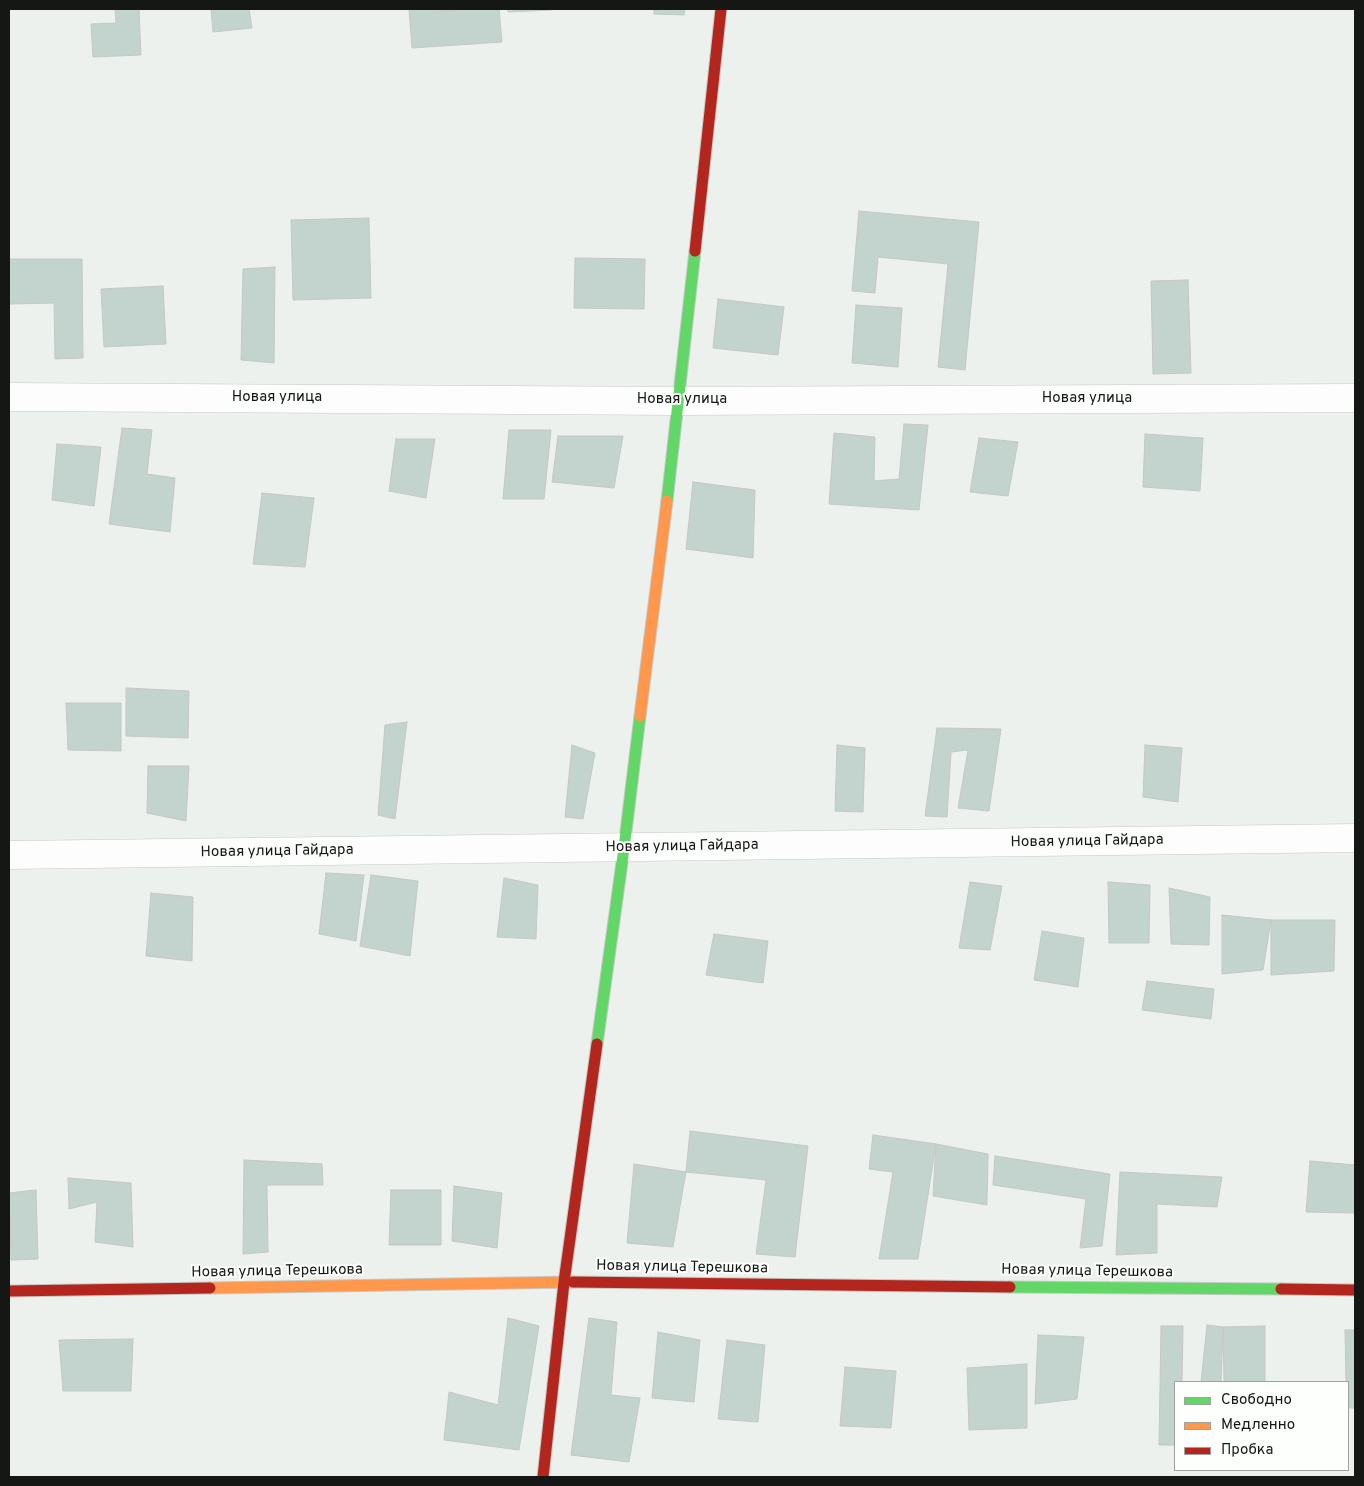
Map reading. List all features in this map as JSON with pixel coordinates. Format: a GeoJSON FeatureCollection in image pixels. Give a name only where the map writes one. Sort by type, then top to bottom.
{"type":"FeatureCollection","features":[{"type":"Feature","properties":{"kind":"street"},"geometry":{"type":"LineString","coordinates":[[543,1477],[564,1282],[624,848],[679,400],[722,9]]}},
{"type":"Feature","properties":{"kind":"street","name":"Новая улица"},"geometry":{"type":"LineString","coordinates":[[9,397],[679,400],[1355,398]]}},
{"type":"Feature","properties":{"kind":"street","name":"Новая улица Гайдара"},"geometry":{"type":"LineString","coordinates":[[9,855],[1355,838]]}},
{"type":"Feature","properties":{"kind":"street","name":"Новая улица Терешкова"},"geometry":{"type":"LineString","coordinates":[[9,1291],[564,1282],[1355,1290]]}},
{"type":"Feature","properties":{"kind":"building"},"geometry":{"type":"Polygon","coordinates":[[[115,9],[139,9],[141,55],[93,57],[91,24],[116,23],[115,9]]]}},
{"type":"Feature","properties":{"kind":"building"},"geometry":{"type":"Polygon","coordinates":[[[211,9],[249,9],[252,28],[213,32],[211,9]]]}},
{"type":"Feature","properties":{"kind":"building"},"geometry":{"type":"Polygon","coordinates":[[[409,9],[437,9],[437,11],[499,9],[502,42],[412,48],[409,9]]]}},
{"type":"Feature","properties":{"kind":"building"},"geometry":{"type":"Polygon","coordinates":[[[508,9],[552,9],[552,10],[508,12],[508,9]]]}},
{"type":"Feature","properties":{"kind":"building"},"geometry":{"type":"Polygon","coordinates":[[[654,9],[685,9],[684,15],[654,14],[654,9]]]}},
{"type":"Feature","properties":{"kind":"building"},"geometry":{"type":"Polygon","coordinates":[[[859,211],[979,222],[965,370],[938,367],[948,264],[878,257],[875,293],[852,291],[859,211]]]}},
{"type":"Feature","properties":{"kind":"building"},"geometry":{"type":"Polygon","coordinates":[[[369,218],[371,298],[293,300],[291,220],[369,218]]]}},
{"type":"Feature","properties":{"kind":"building"},"geometry":{"type":"Polygon","coordinates":[[[575,258],[645,259],[644,309],[574,308],[575,258]]]}},
{"type":"Feature","properties":{"kind":"building"},"geometry":{"type":"Polygon","coordinates":[[[9,259],[82,259],[83,358],[55,359],[54,303],[9,304],[9,259]]]}},
{"type":"Feature","properties":{"kind":"building"},"geometry":{"type":"Polygon","coordinates":[[[275,267],[274,363],[241,360],[243,269],[275,267]]]}},
{"type":"Feature","properties":{"kind":"building"},"geometry":{"type":"Polygon","coordinates":[[[1188,280],[1191,373],[1153,374],[1151,281],[1188,280]]]}},
{"type":"Feature","properties":{"kind":"building"},"geometry":{"type":"Polygon","coordinates":[[[163,286],[166,344],[104,347],[101,289],[163,286]]]}},
{"type":"Feature","properties":{"kind":"building"},"geometry":{"type":"Polygon","coordinates":[[[718,299],[784,307],[778,355],[713,348],[718,299]]]}},
{"type":"Feature","properties":{"kind":"building"},"geometry":{"type":"Polygon","coordinates":[[[856,305],[902,308],[898,367],[852,363],[856,305]]]}},
{"type":"Feature","properties":{"kind":"building"},"geometry":{"type":"Polygon","coordinates":[[[904,424],[928,425],[919,510],[829,504],[834,433],[875,437],[874,481],[899,479],[904,424]]]}},
{"type":"Feature","properties":{"kind":"building"},"geometry":{"type":"Polygon","coordinates":[[[122,428],[152,430],[147,474],[175,478],[170,532],[109,524],[122,428]]]}},
{"type":"Feature","properties":{"kind":"building"},"geometry":{"type":"Polygon","coordinates":[[[509,430],[551,430],[544,499],[503,499],[509,430]]]}},
{"type":"Feature","properties":{"kind":"building"},"geometry":{"type":"Polygon","coordinates":[[[1145,434],[1203,438],[1200,491],[1143,487],[1145,434]]]}},
{"type":"Feature","properties":{"kind":"building"},"geometry":{"type":"Polygon","coordinates":[[[558,436],[623,436],[614,488],[552,482],[558,436]]]}},
{"type":"Feature","properties":{"kind":"building"},"geometry":{"type":"Polygon","coordinates":[[[979,438],[1018,442],[1008,496],[970,492],[979,438]]]}},
{"type":"Feature","properties":{"kind":"building"},"geometry":{"type":"Polygon","coordinates":[[[396,439],[435,439],[426,498],[389,491],[396,439]]]}},
{"type":"Feature","properties":{"kind":"building"},"geometry":{"type":"Polygon","coordinates":[[[57,444],[101,447],[94,506],[52,500],[57,444]]]}},
{"type":"Feature","properties":{"kind":"building"},"geometry":{"type":"Polygon","coordinates":[[[693,482],[755,490],[753,558],[686,549],[693,482]]]}},
{"type":"Feature","properties":{"kind":"building"},"geometry":{"type":"Polygon","coordinates":[[[262,493],[314,498],[305,567],[253,564],[262,493]]]}},
{"type":"Feature","properties":{"kind":"building"},"geometry":{"type":"Polygon","coordinates":[[[126,688],[189,691],[188,738],[126,736],[126,688]]]}},
{"type":"Feature","properties":{"kind":"building"},"geometry":{"type":"Polygon","coordinates":[[[66,703],[121,703],[121,751],[68,750],[66,703]]]}},
{"type":"Feature","properties":{"kind":"building"},"geometry":{"type":"Polygon","coordinates":[[[407,722],[395,819],[378,815],[385,725],[407,722]]]}},
{"type":"Feature","properties":{"kind":"building"},"geometry":{"type":"Polygon","coordinates":[[[937,728],[1001,729],[989,811],[958,808],[968,750],[951,752],[947,817],[925,816],[937,728]]]}},
{"type":"Feature","properties":{"kind":"building"},"geometry":{"type":"Polygon","coordinates":[[[572,745],[595,753],[583,819],[565,817],[572,745]]]}},
{"type":"Feature","properties":{"kind":"building"},"geometry":{"type":"Polygon","coordinates":[[[837,745],[865,748],[863,812],[835,811],[837,745]]]}},
{"type":"Feature","properties":{"kind":"building"},"geometry":{"type":"Polygon","coordinates":[[[1145,745],[1182,748],[1178,802],[1143,797],[1145,745]]]}},
{"type":"Feature","properties":{"kind":"building"},"geometry":{"type":"Polygon","coordinates":[[[148,766],[189,766],[186,821],[147,813],[148,766]]]}},
{"type":"Feature","properties":{"kind":"building"},"geometry":{"type":"Polygon","coordinates":[[[326,873],[364,875],[356,941],[319,934],[326,873]]]}},
{"type":"Feature","properties":{"kind":"building"},"geometry":{"type":"Polygon","coordinates":[[[371,875],[418,881],[410,956],[360,946],[371,875]]]}},
{"type":"Feature","properties":{"kind":"building"},"geometry":{"type":"Polygon","coordinates":[[[504,878],[538,885],[536,939],[497,937],[504,878]]]}},
{"type":"Feature","properties":{"kind":"building"},"geometry":{"type":"Polygon","coordinates":[[[970,882],[1002,886],[990,950],[959,948],[970,882]]]}},
{"type":"Feature","properties":{"kind":"building"},"geometry":{"type":"Polygon","coordinates":[[[1108,882],[1150,885],[1149,943],[1109,943],[1108,882]]]}},
{"type":"Feature","properties":{"kind":"building"},"geometry":{"type":"Polygon","coordinates":[[[1169,888],[1210,897],[1209,945],[1171,944],[1169,888]]]}},
{"type":"Feature","properties":{"kind":"building"},"geometry":{"type":"Polygon","coordinates":[[[151,893],[193,897],[192,961],[146,956],[151,893]]]}},
{"type":"Feature","properties":{"kind":"building"},"geometry":{"type":"Polygon","coordinates":[[[1222,915],[1271,920],[1263,970],[1222,974],[1222,915]]]}},
{"type":"Feature","properties":{"kind":"building"},"geometry":{"type":"Polygon","coordinates":[[[1271,920],[1335,920],[1334,971],[1271,975],[1271,920]]]}},
{"type":"Feature","properties":{"kind":"building"},"geometry":{"type":"Polygon","coordinates":[[[1042,931],[1084,938],[1078,987],[1034,980],[1042,931]]]}},
{"type":"Feature","properties":{"kind":"building"},"geometry":{"type":"Polygon","coordinates":[[[714,934],[768,941],[763,983],[706,975],[714,934]]]}},
{"type":"Feature","properties":{"kind":"building"},"geometry":{"type":"Polygon","coordinates":[[[1147,981],[1214,989],[1211,1019],[1142,1010],[1147,981]]]}},
{"type":"Feature","properties":{"kind":"building"},"geometry":{"type":"Polygon","coordinates":[[[690,1131],[808,1146],[795,1257],[756,1254],[766,1180],[686,1172],[690,1131]]]}},
{"type":"Feature","properties":{"kind":"building"},"geometry":{"type":"Polygon","coordinates":[[[873,1135],[936,1144],[918,1259],[879,1259],[893,1172],[869,1169],[873,1135]]]}},
{"type":"Feature","properties":{"kind":"building"},"geometry":{"type":"Polygon","coordinates":[[[936,1144],[988,1154],[987,1205],[933,1196],[936,1144]]]}},
{"type":"Feature","properties":{"kind":"building"},"geometry":{"type":"Polygon","coordinates":[[[995,1156],[1110,1174],[1102,1246],[1080,1248],[1086,1199],[993,1185],[995,1156]]]}},
{"type":"Feature","properties":{"kind":"building"},"geometry":{"type":"Polygon","coordinates":[[[244,1160],[322,1164],[323,1185],[267,1185],[268,1252],[243,1254],[244,1160]]]}},
{"type":"Feature","properties":{"kind":"building"},"geometry":{"type":"Polygon","coordinates":[[[1310,1161],[1355,1165],[1355,1213],[1306,1212],[1310,1161]]]}},
{"type":"Feature","properties":{"kind":"building"},"geometry":{"type":"Polygon","coordinates":[[[634,1164],[686,1172],[673,1247],[627,1243],[634,1164]]]}},
{"type":"Feature","properties":{"kind":"building"},"geometry":{"type":"Polygon","coordinates":[[[1120,1172],[1222,1177],[1217,1207],[1157,1204],[1157,1253],[1116,1255],[1120,1172]]]}},
{"type":"Feature","properties":{"kind":"building"},"geometry":{"type":"Polygon","coordinates":[[[68,1178],[131,1183],[133,1247],[95,1242],[97,1202],[69,1209],[68,1178]]]}},
{"type":"Feature","properties":{"kind":"building"},"geometry":{"type":"Polygon","coordinates":[[[454,1186],[502,1193],[497,1248],[452,1241],[454,1186]]]}},
{"type":"Feature","properties":{"kind":"building"},"geometry":{"type":"Polygon","coordinates":[[[36,1190],[38,1259],[11,1260],[9,1193],[36,1190]]]}},
{"type":"Feature","properties":{"kind":"building"},"geometry":{"type":"Polygon","coordinates":[[[391,1190],[441,1190],[441,1245],[389,1245],[391,1190]]]}},
{"type":"Feature","properties":{"kind":"building"},"geometry":{"type":"Polygon","coordinates":[[[508,1318],[539,1326],[519,1450],[444,1440],[449,1392],[498,1405],[508,1318]]]}},
{"type":"Feature","properties":{"kind":"building"},"geometry":{"type":"Polygon","coordinates":[[[589,1318],[617,1322],[611,1395],[640,1398],[629,1462],[571,1455],[589,1318]]]}},
{"type":"Feature","properties":{"kind":"building"},"geometry":{"type":"Polygon","coordinates":[[[1207,1325],[1223,1327],[1221,1381],[1201,1381],[1207,1325]]]}},
{"type":"Feature","properties":{"kind":"building"},"geometry":{"type":"Polygon","coordinates":[[[1161,1326],[1183,1326],[1182,1381],[1174,1381],[1174,1445],[1159,1445],[1161,1326]]]}},
{"type":"Feature","properties":{"kind":"building"},"geometry":{"type":"Polygon","coordinates":[[[1265,1326],[1265,1381],[1224,1381],[1223,1327],[1265,1326]]]}},
{"type":"Feature","properties":{"kind":"building"},"geometry":{"type":"Polygon","coordinates":[[[1345,1330],[1355,1330],[1355,1408],[1349,1408],[1349,1381],[1346,1381],[1345,1330]]]}},
{"type":"Feature","properties":{"kind":"building"},"geometry":{"type":"Polygon","coordinates":[[[658,1332],[700,1340],[694,1402],[652,1398],[658,1332]]]}},
{"type":"Feature","properties":{"kind":"building"},"geometry":{"type":"Polygon","coordinates":[[[1038,1335],[1084,1337],[1077,1399],[1035,1404],[1038,1335]]]}},
{"type":"Feature","properties":{"kind":"building"},"geometry":{"type":"Polygon","coordinates":[[[133,1339],[131,1391],[63,1391],[59,1340],[133,1339]]]}},
{"type":"Feature","properties":{"kind":"building"},"geometry":{"type":"Polygon","coordinates":[[[727,1340],[765,1345],[758,1422],[718,1419],[727,1340]]]}},
{"type":"Feature","properties":{"kind":"building"},"geometry":{"type":"Polygon","coordinates":[[[1027,1364],[1027,1428],[969,1430],[967,1368],[1027,1364]]]}},
{"type":"Feature","properties":{"kind":"building"},"geometry":{"type":"Polygon","coordinates":[[[845,1367],[896,1371],[891,1428],[840,1426],[845,1367]]]}},
{"type":"Feature","properties":{"kind":"traffic: fast"},"geometry":{"type":"LineString","coordinates":[[667,501],[695,251]]}},
{"type":"Feature","properties":{"kind":"traffic: fast"},"geometry":{"type":"LineString","coordinates":[[597,1044],[640,716]]}},
{"type":"Feature","properties":{"kind":"traffic: fast"},"geometry":{"type":"LineString","coordinates":[[1010,1287],[1281,1289]]}},
{"type":"Feature","properties":{"kind":"traffic: slow"},"geometry":{"type":"LineString","coordinates":[[640,716],[667,501]]}},
{"type":"Feature","properties":{"kind":"traffic: slow"},"geometry":{"type":"LineString","coordinates":[[210,1288],[573,1282]]}},
{"type":"Feature","properties":{"kind":"traffic: jam"},"geometry":{"type":"LineString","coordinates":[[695,251],[721,9]]}},
{"type":"Feature","properties":{"kind":"traffic: jam"},"geometry":{"type":"LineString","coordinates":[[543,1477],[564,1282],[597,1044]]}},
{"type":"Feature","properties":{"kind":"traffic: jam"},"geometry":{"type":"LineString","coordinates":[[573,1282],[1010,1287]]}},
{"type":"Feature","properties":{"kind":"traffic: jam"},"geometry":{"type":"LineString","coordinates":[[9,1291],[210,1288]]}},
{"type":"Feature","properties":{"kind":"traffic: jam"},"geometry":{"type":"LineString","coordinates":[[1281,1289],[1355,1290]]}}]}
